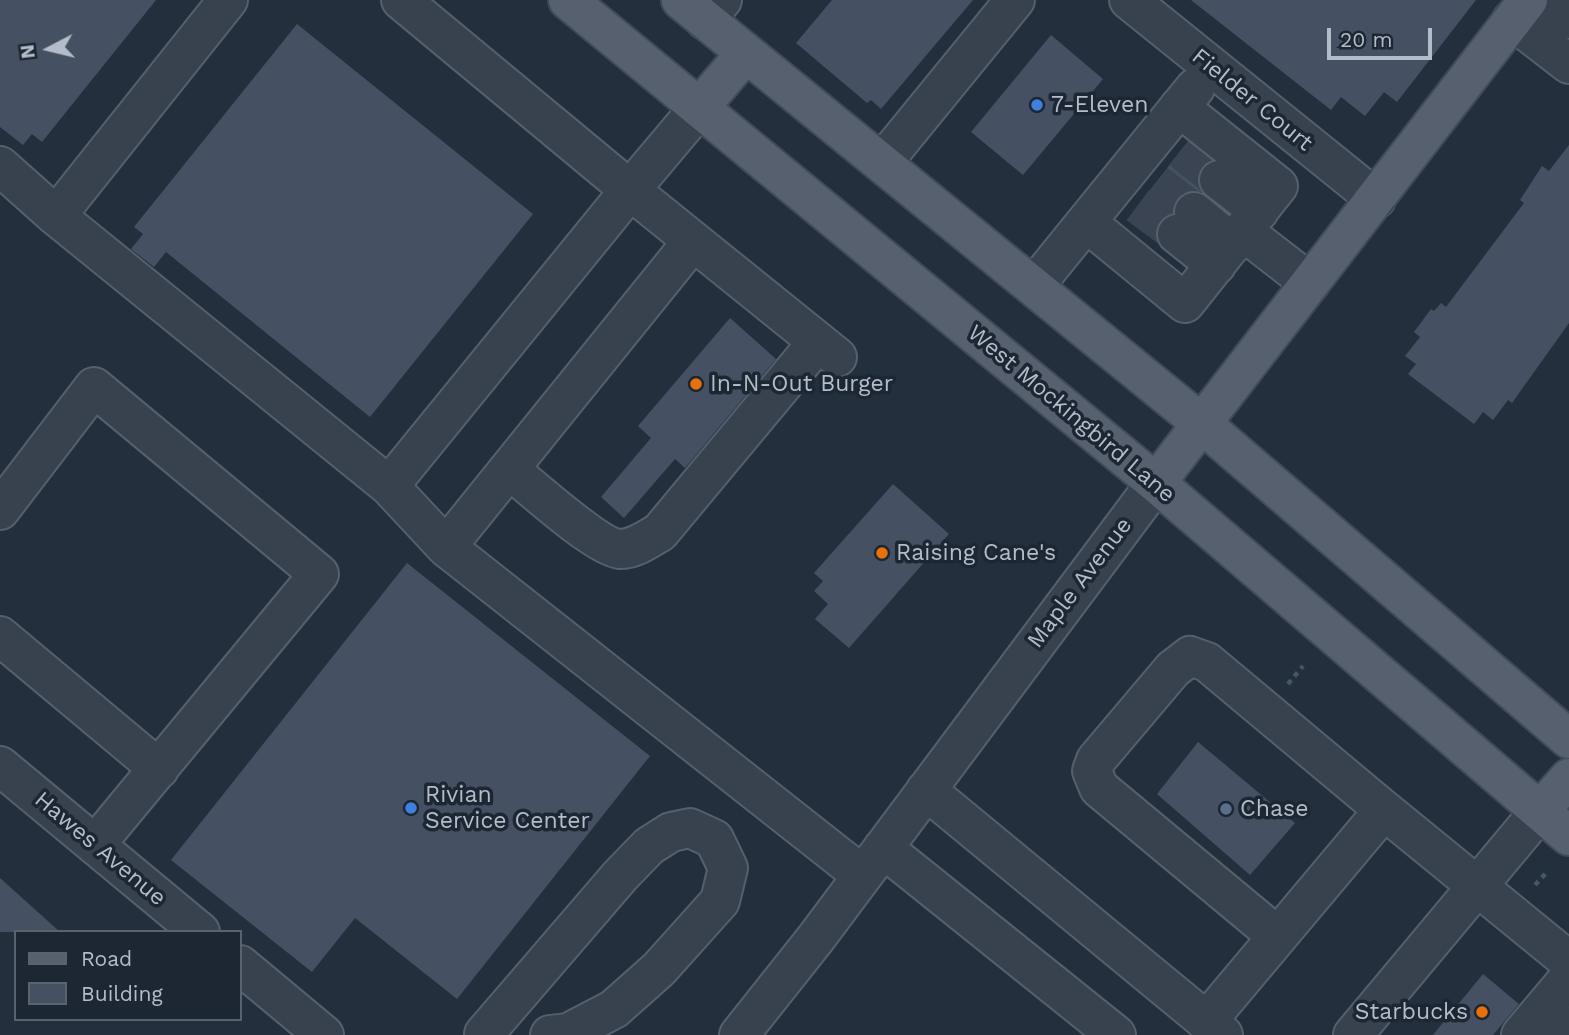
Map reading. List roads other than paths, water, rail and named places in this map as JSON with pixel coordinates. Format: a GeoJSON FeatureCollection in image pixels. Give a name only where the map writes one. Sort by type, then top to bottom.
{"type":"FeatureCollection","features":[{"type":"Feature","properties":{"kind":"main road","name":"West Mockingbird Lane"},"geometry":{"type":"LineString","coordinates":[[568,0],[1156,483],[1569,836]]}},
{"type":"Feature","properties":{"kind":"main road"},"geometry":{"type":"LineString","coordinates":[[703,7],[747,53],[1035,285],[1201,423],[1569,739]]}},
{"type":"Feature","properties":{"kind":"main road","name":"Maple Avenue"},"geometry":{"type":"LineString","coordinates":[[1156,483],[1526,7]]}},
{"type":"Feature","properties":{"kind":"main road"},"geometry":{"type":"LineString","coordinates":[[699,108],[747,53]]}},
{"type":"Feature","properties":{"kind":"main road"},"geometry":{"type":"LineString","coordinates":[[1540,811],[1569,778]]}},
{"type":"Feature","properties":{"kind":"street"},"geometry":{"type":"LineString","coordinates":[[56,216],[228,0]]}},
{"type":"Feature","properties":{"kind":"street"},"geometry":{"type":"LineString","coordinates":[[401,0],[827,350],[660,532],[633,547],[618,549],[600,541],[509,469]]}},
{"type":"Feature","properties":{"kind":"street"},"geometry":{"type":"LineString","coordinates":[[881,160],[895,147],[1015,0]]}},
{"type":"Feature","properties":{"kind":"street","name":"Fielder Court"},"geometry":{"type":"LineString","coordinates":[[1129,0],[1376,200]]}},
{"type":"Feature","properties":{"kind":"street"},"geometry":{"type":"LineString","coordinates":[[1526,7],[1569,19]]}},
{"type":"Feature","properties":{"kind":"street"},"geometry":{"type":"LineString","coordinates":[[1526,7],[1569,64]]}},
{"type":"Feature","properties":{"kind":"street"},"geometry":{"type":"LineString","coordinates":[[1035,285],[1086,222],[1135,185],[1212,67]]}},
{"type":"Feature","properties":{"kind":"street"},"geometry":{"type":"LineString","coordinates":[[389,486],[699,108]]}},
{"type":"Feature","properties":{"kind":"street"},"geometry":{"type":"LineString","coordinates":[[1086,222],[1185,303],[1278,186],[1173,129]]}},
{"type":"Feature","properties":{"kind":"street"},"geometry":{"type":"LineString","coordinates":[[0,166],[56,216],[389,486],[446,547],[873,861],[1116,1035]]}},
{"type":"Feature","properties":{"kind":"street"},"geometry":{"type":"LineString","coordinates":[[1219,180],[1238,238]]}},
{"type":"Feature","properties":{"kind":"street"},"geometry":{"type":"LineString","coordinates":[[1185,223],[1238,238],[1310,283]]}},
{"type":"Feature","properties":{"kind":"street"},"geometry":{"type":"LineString","coordinates":[[446,547],[693,241]]}},
{"type":"Feature","properties":{"kind":"street"},"geometry":{"type":"LineString","coordinates":[[0,510],[94,387],[319,574],[95,845]]}},
{"type":"Feature","properties":{"kind":"street","name":"Maple Avenue"},"geometry":{"type":"LineString","coordinates":[[739,1035],[1156,483]]}},
{"type":"Feature","properties":{"kind":"street"},"geometry":{"type":"LineString","coordinates":[[0,636],[159,769]]}},
{"type":"Feature","properties":{"kind":"street"},"geometry":{"type":"LineString","coordinates":[[1277,936],[1099,788],[1092,771],[1096,760],[1172,669],[1190,656],[1207,663],[1569,961]]}},
{"type":"Feature","properties":{"kind":"street","name":"Hawes Avenue"},"geometry":{"type":"LineString","coordinates":[[0,766],[198,930]]}},
{"type":"Feature","properties":{"kind":"street"},"geometry":{"type":"LineString","coordinates":[[926,790],[1214,1028],[1277,936],[1384,810]]}},
{"type":"Feature","properties":{"kind":"street"},"geometry":{"type":"LineString","coordinates":[[1353,1035],[1540,811]]}},
{"type":"Feature","properties":{"kind":"street"},"geometry":{"type":"LineString","coordinates":[[484,1034],[649,846],[671,832],[690,828],[713,839],[728,868],[720,901],[659,969],[614,1009],[568,1033],[550,1035]]}},
{"type":"Feature","properties":{"kind":"street"},"geometry":{"type":"LineString","coordinates":[[242,967],[324,1035]]}},
{"type":"Feature","properties":{"kind":"street"},"geometry":{"type":"LineString","coordinates":[[1521,1035],[1569,978]]}},
{"type":"Feature","properties":{"kind":"street"},"geometry":{"type":"LineString","coordinates":[[1563,1035],[1569,1027]]}},
{"type":"Feature","properties":{"kind":"street"},"geometry":{"type":"LineString","coordinates":[[464,1035],[492,1035]]}},
{"type":"Feature","properties":{"kind":"tunnel"},"geometry":{"type":"LineString","coordinates":[[1181,150],[1219,180]]}},
{"type":"Feature","properties":{"kind":"tunnel"},"geometry":{"type":"LineString","coordinates":[[1156,183],[1194,212]]}},
{"type":"Feature","properties":{"kind":"tunnel"},"geometry":{"type":"LineString","coordinates":[[1138,205],[1177,234]]}},
{"type":"Feature","properties":{"kind":"place","name":"7-Eleven"},"geometry":{"type":"Point","coordinates":[1037,105]}},
{"type":"Feature","properties":{"kind":"place","name":"In-N-Out Burger"},"geometry":{"type":"Point","coordinates":[696,384]}},
{"type":"Feature","properties":{"kind":"place","name":"Raising Cane's"},"geometry":{"type":"Point","coordinates":[882,553]}},
{"type":"Feature","properties":{"kind":"place","name":"Rivian Service Center"},"geometry":{"type":"Point","coordinates":[411,808]}},
{"type":"Feature","properties":{"kind":"place","name":"Chase"},"geometry":{"type":"Point","coordinates":[1226,809]}},
{"type":"Feature","properties":{"kind":"place","name":"Starbucks"},"geometry":{"type":"Point","coordinates":[1482,1012]}}]}
